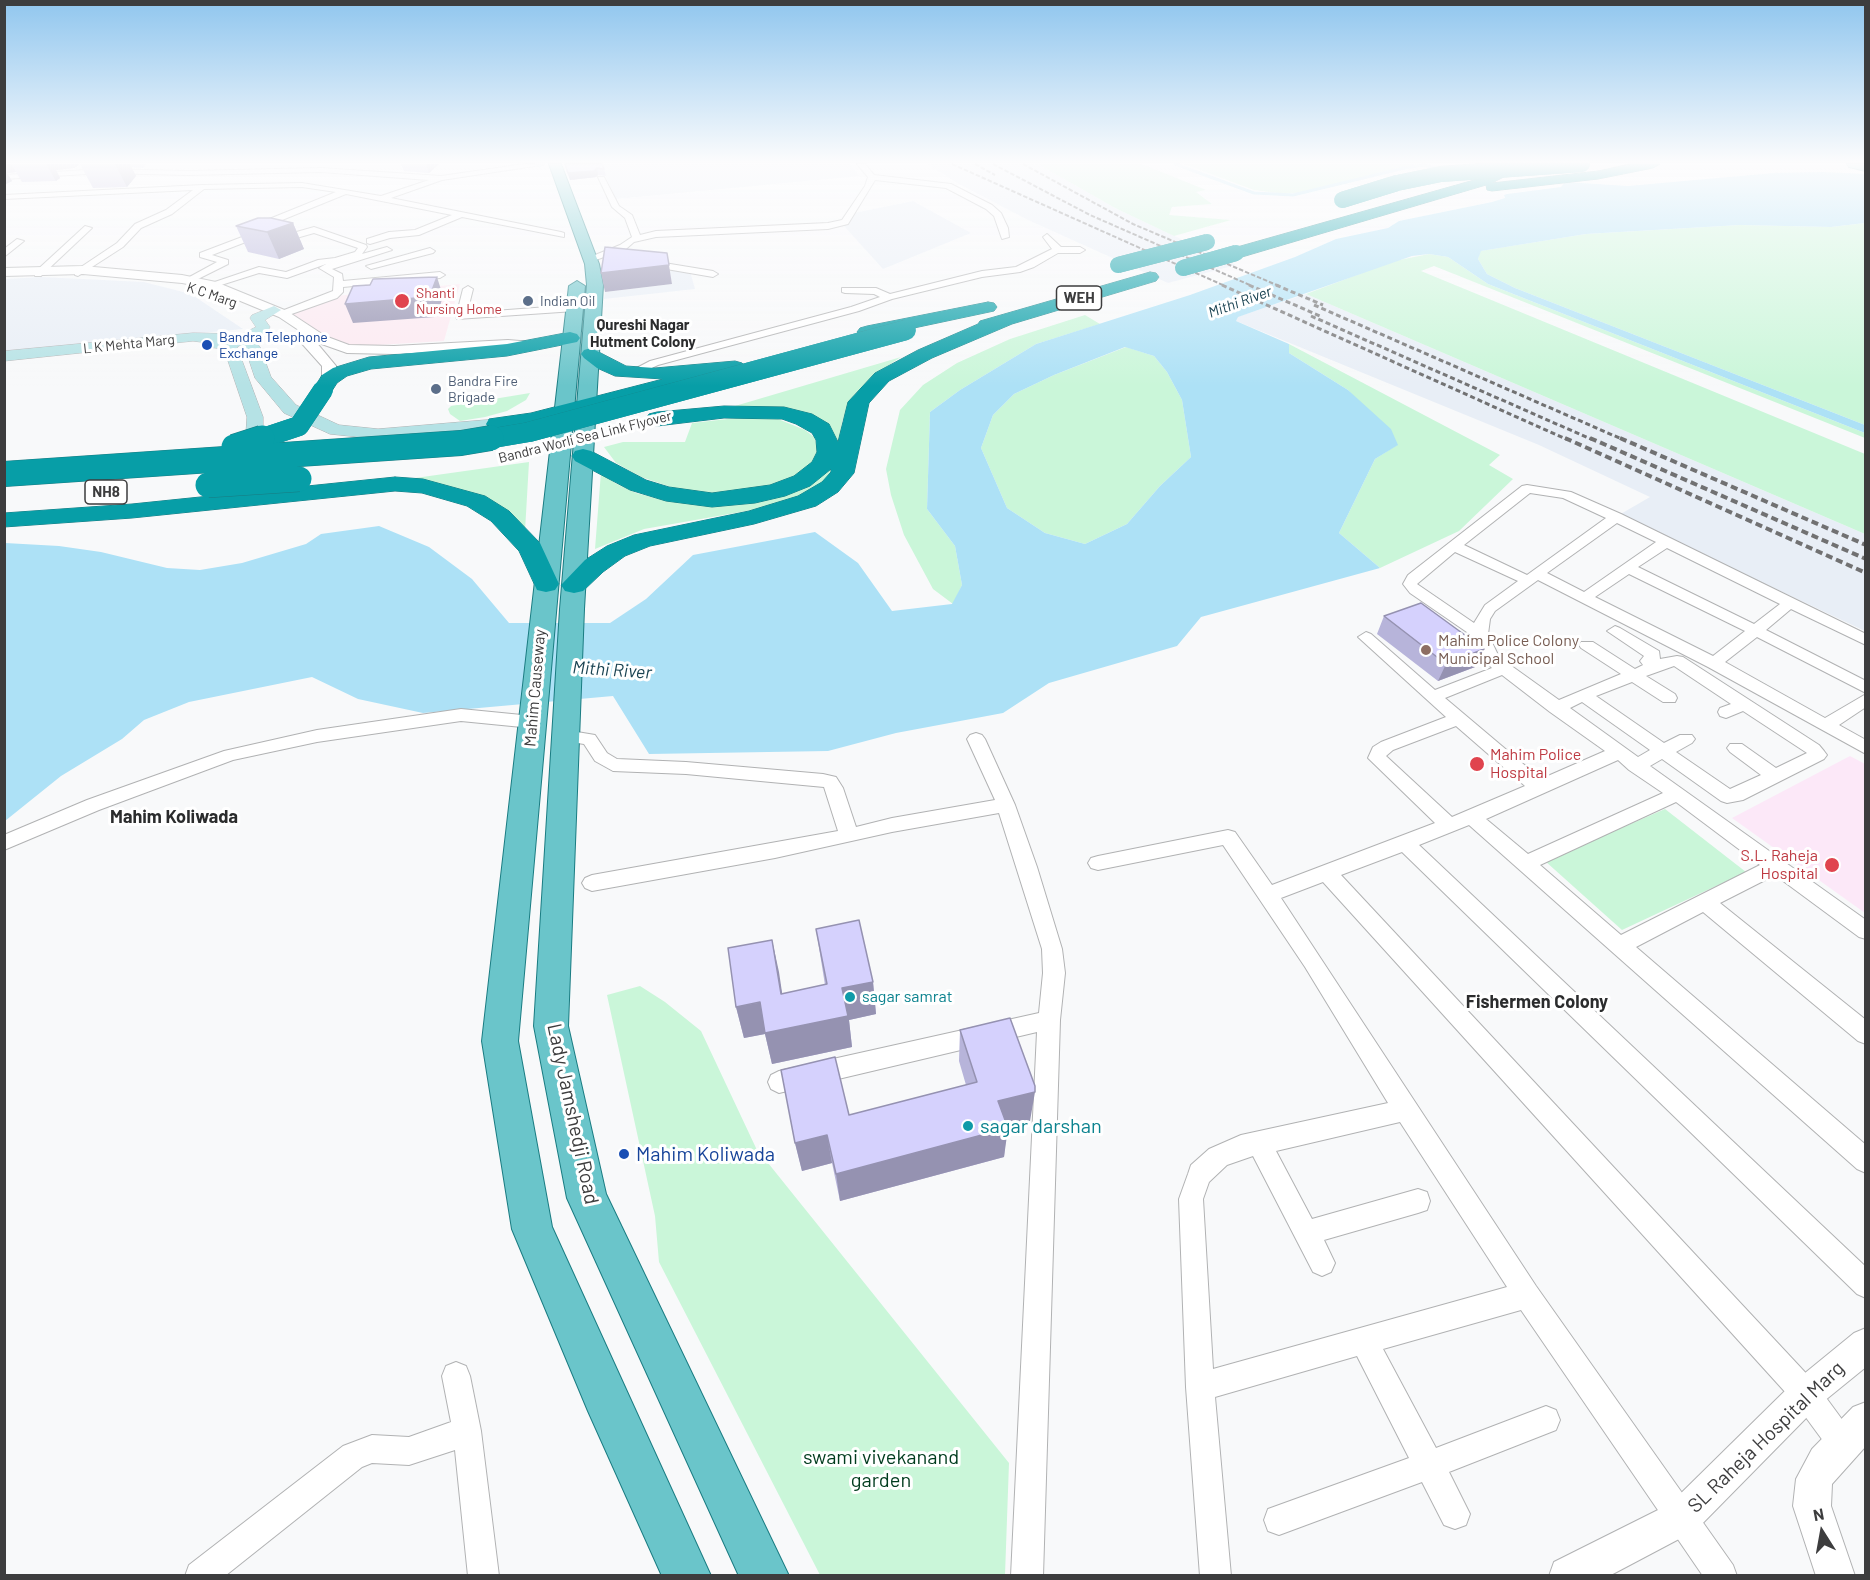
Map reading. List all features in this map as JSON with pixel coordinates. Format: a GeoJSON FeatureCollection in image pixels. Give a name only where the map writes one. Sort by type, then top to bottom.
{"type":"FeatureCollection","features":[{"type":"Feature","properties":{"kind":"highway","name":"WEH"},"geometry":{"type":"LineString","coordinates":[[988,307],[1010,309],[1150,277],[1288,238]]}},
{"type":"Feature","properties":{"kind":"highway","name":"WEH"},"geometry":{"type":"LineString","coordinates":[[1097,272],[1213,240]]}},
{"type":"Feature","properties":{"kind":"highway"},"geometry":{"type":"LineString","coordinates":[[497,424],[564,403],[588,404],[897,324],[988,307]]}},
{"type":"Feature","properties":{"kind":"highway","name":"Bandra Worli Sea Link Flyover"},"geometry":{"type":"LineString","coordinates":[[4,474],[313,455],[461,443],[529,432],[909,338],[988,307]]}},
{"type":"Feature","properties":{"kind":"highway"},"geometry":{"type":"LineString","coordinates":[[573,597],[594,566],[616,551],[643,540],[754,517],[807,501],[830,487],[842,473],[859,402],[882,376],[1010,309]]}},
{"type":"Feature","properties":{"kind":"highway","name":"Bandra Worli Sea Link Flyover"},"geometry":{"type":"LineString","coordinates":[[634,426],[909,338],[1010,309]]}},
{"type":"Feature","properties":{"kind":"highway"},"geometry":{"type":"LineString","coordinates":[[4,463],[223,450],[267,438],[295,417],[326,385],[352,367],[389,359],[532,346],[570,338]]}},
{"type":"Feature","properties":{"kind":"highway"},"geometry":{"type":"LineString","coordinates":[[591,354],[604,364],[622,372],[633,373],[664,374],[735,367]]}},
{"type":"Feature","properties":{"kind":"highway"},"geometry":{"type":"LineString","coordinates":[[583,456],[638,485],[666,494],[712,500],[777,491],[802,481],[822,466],[828,452],[827,440],[821,429],[804,419],[784,413],[724,412],[657,419]]}},
{"type":"Feature","properties":{"kind":"highway"},"geometry":{"type":"LineString","coordinates":[[295,417],[313,455]]}},
{"type":"Feature","properties":{"kind":"highway","name":"Bandra Worli Sea Link Flyover"},"geometry":{"type":"LineString","coordinates":[[531,453],[611,432]]}},
{"type":"Feature","properties":{"kind":"highway"},"geometry":{"type":"LineString","coordinates":[[4,510],[63,506],[208,485],[442,467]]}},
{"type":"Feature","properties":{"kind":"highway"},"geometry":{"type":"LineString","coordinates":[[4,520],[132,511],[395,484],[423,486],[476,501],[500,516],[531,548],[546,584]]}},
{"type":"Feature","properties":{"kind":"highway","name":"NH8"},"geometry":{"type":"LineString","coordinates":[[4,498],[208,485]]}},
{"type":"Feature","properties":{"kind":"main road","name":"Mahim Causeway"},"geometry":{"type":"LineString","coordinates":[[553,753],[567,704],[595,285],[590,260],[578,238]]}},
{"type":"Feature","properties":{"kind":"main road","name":"Mahim Causeway"},"geometry":{"type":"LineString","coordinates":[[553,753],[533,716],[570,338],[575,308],[577,285],[575,272]]}},
{"type":"Feature","properties":{"kind":"main road"},"geometry":{"type":"LineString","coordinates":[[236,342],[261,330],[262,325],[256,319],[273,314]]}},
{"type":"Feature","properties":{"kind":"main road","name":"L K Mehta Marg"},"geometry":{"type":"LineString","coordinates":[[4,356],[194,337],[236,342]]}},
{"type":"Feature","properties":{"kind":"main road"},"geometry":{"type":"LineString","coordinates":[[236,342],[252,347],[263,378],[295,417]]}},
{"type":"Feature","properties":{"kind":"main road"},"geometry":{"type":"LineString","coordinates":[[236,342],[255,420],[254,450],[263,475],[270,482],[287,489],[340,489]]}},
{"type":"Feature","properties":{"kind":"main road","name":"L K Mehta Marg"},"geometry":{"type":"LineString","coordinates":[[4,362],[185,343],[236,342]]}},
{"type":"Feature","properties":{"kind":"main road"},"geometry":{"type":"LineString","coordinates":[[247,394],[270,389]]}},
{"type":"Feature","properties":{"kind":"main road"},"geometry":{"type":"LineString","coordinates":[[255,420],[295,417],[336,430],[370,434],[458,429],[497,424]]}},
{"type":"Feature","properties":{"kind":"main road"},"geometry":{"type":"LineString","coordinates":[[553,753],[500,1041],[532,1229],[604,1395],[687,1575]]}},
{"type":"Feature","properties":{"kind":"main road","name":"Lady Jamshedji Road"},"geometry":{"type":"LineString","coordinates":[[553,753],[551,1026],[587,1198],[765,1575]]}},
{"type":"Feature","properties":{"kind":"street"},"geometry":{"type":"LineString","coordinates":[[48,272],[79,238]]}},
{"type":"Feature","properties":{"kind":"street"},"geometry":{"type":"LineString","coordinates":[[81,271],[120,245],[127,238]]}},
{"type":"Feature","properties":{"kind":"street"},"geometry":{"type":"LineString","coordinates":[[181,280],[225,263],[203,255],[248,238]]}},
{"type":"Feature","properties":{"kind":"street"},"geometry":{"type":"LineString","coordinates":[[257,238],[277,240],[285,238]]}},
{"type":"Feature","properties":{"kind":"street"},"geometry":{"type":"LineString","coordinates":[[199,289],[259,270],[288,275],[321,262],[336,261],[358,254],[363,247],[336,238]]}},
{"type":"Feature","properties":{"kind":"street"},"geometry":{"type":"LineString","coordinates":[[383,238],[371,243],[387,250],[399,259],[409,268],[410,278]]}},
{"type":"Feature","properties":{"kind":"street"},"geometry":{"type":"LineString","coordinates":[[590,260],[623,247],[637,238],[643,238]]}},
{"type":"Feature","properties":{"kind":"street"},"geometry":{"type":"LineString","coordinates":[[1048,238],[1057,246],[1056,250]]}},
{"type":"Feature","properties":{"kind":"street"},"geometry":{"type":"LineString","coordinates":[[411,240],[430,251],[439,261]]}},
{"type":"Feature","properties":{"kind":"street"},"geometry":{"type":"LineString","coordinates":[[4,241],[20,241],[4,254]]}},
{"type":"Feature","properties":{"kind":"street"},"geometry":{"type":"LineString","coordinates":[[387,250],[323,268],[338,279],[410,278],[440,275]]}},
{"type":"Feature","properties":{"kind":"street"},"geometry":{"type":"LineString","coordinates":[[633,373],[654,363],[855,309],[889,297],[972,277],[1017,270],[1031,265],[1056,250],[1080,250]]}},
{"type":"Feature","properties":{"kind":"street"},"geometry":{"type":"LineString","coordinates":[[338,279],[430,251]]}},
{"type":"Feature","properties":{"kind":"street"},"geometry":{"type":"LineString","coordinates":[[590,260],[627,261],[712,274]]}},
{"type":"Feature","properties":{"kind":"street","name":"K C Marg"},"geometry":{"type":"LineString","coordinates":[[11,273],[81,271],[181,280],[212,285],[273,314]]}},
{"type":"Feature","properties":{"kind":"street"},"geometry":{"type":"LineString","coordinates":[[273,314],[334,296],[338,292],[338,279]]}},
{"type":"Feature","properties":{"kind":"street","name":"K C Marg"},"geometry":{"type":"LineString","coordinates":[[181,280],[199,289],[273,314]]}},
{"type":"Feature","properties":{"kind":"street"},"geometry":{"type":"LineString","coordinates":[[468,289],[461,317],[575,308]]}},
{"type":"Feature","properties":{"kind":"street"},"geometry":{"type":"LineString","coordinates":[[845,290],[876,291],[889,297]]}},
{"type":"Feature","properties":{"kind":"street"},"geometry":{"type":"LineString","coordinates":[[273,314],[320,339],[347,350],[394,351],[508,344],[532,346]]}},
{"type":"Feature","properties":{"kind":"street"},"geometry":{"type":"LineString","coordinates":[[273,314],[315,348],[329,366],[326,385]]}},
{"type":"Feature","properties":{"kind":"street"},"geometry":{"type":"LineString","coordinates":[[1866,640],[1616,517],[1566,495],[1527,489],[1456,547],[1413,578],[1410,584],[1415,590],[1480,634],[1492,660],[1503,669],[1866,931]]}},
{"type":"Feature","properties":{"kind":"street"},"geometry":{"type":"LineString","coordinates":[[1480,634],[1482,619],[1491,608],[1616,517]]}},
{"type":"Feature","properties":{"kind":"street"},"geometry":{"type":"LineString","coordinates":[[1584,598],[1666,542]]}},
{"type":"Feature","properties":{"kind":"street"},"geometry":{"type":"LineString","coordinates":[[1456,547],[1584,598],[1714,663],[1866,748]]}},
{"type":"Feature","properties":{"kind":"street"},"geometry":{"type":"LineString","coordinates":[[1628,568],[1755,630],[1864,687],[1825,726]]}},
{"type":"Feature","properties":{"kind":"street"},"geometry":{"type":"LineString","coordinates":[[1714,663],[1790,603]]}},
{"type":"Feature","properties":{"kind":"street"},"geometry":{"type":"LineString","coordinates":[[1583,695],[1727,796],[1737,795],[1817,753],[1677,661],[1652,660],[1615,631]]}},
{"type":"Feature","properties":{"kind":"street"},"geometry":{"type":"LineString","coordinates":[[1366,637],[1539,788]]}},
{"type":"Feature","properties":{"kind":"street"},"geometry":{"type":"LineString","coordinates":[[1556,708],[1634,675],[1672,642]]}},
{"type":"Feature","properties":{"kind":"street"},"geometry":{"type":"LineString","coordinates":[[1587,645],[1669,698]]}},
{"type":"Feature","properties":{"kind":"street"},"geometry":{"type":"LineString","coordinates":[[1433,697],[1503,669]]}},
{"type":"Feature","properties":{"kind":"street"},"geometry":{"type":"LineString","coordinates":[[1726,712],[1745,704]]}},
{"type":"Feature","properties":{"kind":"street"},"geometry":{"type":"LineString","coordinates":[[4,843],[93,805],[230,755],[317,736],[461,715],[533,716]]}},
{"type":"Feature","properties":{"kind":"street"},"geometry":{"type":"LineString","coordinates":[[1450,826],[1377,758],[1379,751],[1387,746],[1459,719]]}},
{"type":"Feature","properties":{"kind":"street"},"geometry":{"type":"LineString","coordinates":[[553,753],[589,739],[601,757],[613,765],[686,768],[823,780],[830,782],[834,788],[849,836]]}},
{"type":"Feature","properties":{"kind":"street"},"geometry":{"type":"LineString","coordinates":[[976,739],[1006,805],[1052,948],[1054,973],[1048,1020],[1027,1575]]}},
{"type":"Feature","properties":{"kind":"street"},"geometry":{"type":"LineString","coordinates":[[1635,766],[1686,739]]}},
{"type":"Feature","properties":{"kind":"street"},"geometry":{"type":"LineString","coordinates":[[1736,748],[1776,776]]}},
{"type":"Feature","properties":{"kind":"street"},"geometry":{"type":"LineString","coordinates":[[1268,895],[1450,826],[1617,753]]}},
{"type":"Feature","properties":{"kind":"street"},"geometry":{"type":"LineString","coordinates":[[1525,864],[1675,795]]}},
{"type":"Feature","properties":{"kind":"street"},"geometry":{"type":"LineString","coordinates":[[592,883],[1006,805]]}},
{"type":"Feature","properties":{"kind":"street"},"geometry":{"type":"LineString","coordinates":[[1472,817],[1866,1161]]}},
{"type":"Feature","properties":{"kind":"street"},"geometry":{"type":"LineString","coordinates":[[1098,864],[1228,837],[1527,1295],[1722,1575]]}},
{"type":"Feature","properties":{"kind":"street"},"geometry":{"type":"LineString","coordinates":[[1405,843],[1866,1285]]}},
{"type":"Feature","properties":{"kind":"street"},"geometry":{"type":"LineString","coordinates":[[1619,946],[1775,866]]}},
{"type":"Feature","properties":{"kind":"street"},"geometry":{"type":"LineString","coordinates":[[1327,873],[1806,1394],[1854,1432],[1825,1462],[1814,1479],[1812,1506],[1836,1575]]}},
{"type":"Feature","properties":{"kind":"street"},"geometry":{"type":"LineString","coordinates":[[1704,902],[1866,1034]]}},
{"type":"Feature","properties":{"kind":"street"},"geometry":{"type":"LineString","coordinates":[[779,1082],[1048,1020]]}},
{"type":"Feature","properties":{"kind":"street"},"geometry":{"type":"LineString","coordinates":[[1216,1575],[1200,1388],[1191,1199],[1200,1174],[1218,1157],[1241,1147],[1405,1110]]}},
{"type":"Feature","properties":{"kind":"street"},"geometry":{"type":"LineString","coordinates":[[1258,1143],[1323,1263]]}},
{"type":"Feature","properties":{"kind":"street"},"geometry":{"type":"LineString","coordinates":[[1306,1233],[1418,1201]]}},
{"type":"Feature","properties":{"kind":"street"},"geometry":{"type":"LineString","coordinates":[[1200,1388],[1527,1295]]}},
{"type":"Feature","properties":{"kind":"street"},"geometry":{"type":"LineString","coordinates":[[1364,1342],[1455,1514]]}},
{"type":"Feature","properties":{"kind":"street","name":"SL Raheja Hospital Marg"},"geometry":{"type":"LineString","coordinates":[[1568,1575],[1683,1516],[1806,1394],[1866,1345]]}},
{"type":"Feature","properties":{"kind":"street"},"geometry":{"type":"LineString","coordinates":[[456,1376],[466,1431],[483,1575]]}},
{"type":"Feature","properties":{"kind":"street"},"geometry":{"type":"LineString","coordinates":[[1279,1520],[1546,1420]]}},
{"type":"Feature","properties":{"kind":"street"},"geometry":{"type":"LineString","coordinates":[[200,1575],[353,1456],[372,1449],[409,1451],[466,1431]]}},
{"type":"Feature","properties":{"kind":"shaded area"},"geometry":{"type":"Polygon","coordinates":[[[855,238],[959,238],[883,269],[855,238]]]}},
{"type":"Feature","properties":{"kind":"shaded area"},"geometry":{"type":"Polygon","coordinates":[[[1067,238],[1178,238],[1236,265],[1168,283],[1067,238]]]}},
{"type":"Feature","properties":{"kind":"shaded area"},"geometry":{"type":"Polygon","coordinates":[[[669,268],[690,271],[695,289],[604,299],[605,292],[672,284],[669,268]]]}},
{"type":"Feature","properties":{"kind":"shaded area"},"geometry":{"type":"Polygon","coordinates":[[[42,277],[144,282],[191,294],[243,329],[5,352],[5,279],[42,277]]]}},
{"type":"Feature","properties":{"kind":"shaded area"},"geometry":{"type":"Polygon","coordinates":[[[460,284],[444,341],[361,346],[336,344],[291,314],[335,296],[460,284]]]}},
{"type":"Feature","properties":{"kind":"shaded area"},"geometry":{"type":"Polygon","coordinates":[[[1306,294],[1865,534],[1865,631],[1619,515],[1650,497],[1539,445],[1236,321],[1237,317],[1306,294]]]}},
{"type":"Feature","properties":{"kind":"shaded area","name":"S.L. Raheja Hospital"},"geometry":{"type":"Polygon","coordinates":[[[1850,756],[1865,764],[1865,913],[1732,818],[1850,756]]]}},
{"type":"Feature","properties":{"kind":"green space"},"geometry":{"type":"Polygon","coordinates":[[[1563,238],[1865,238],[1865,425],[1515,288],[1487,274],[1478,259],[1480,251],[1563,238]]]}},
{"type":"Feature","properties":{"kind":"green space"},"geometry":{"type":"Polygon","coordinates":[[[1429,254],[1448,257],[1488,284],[1865,433],[1865,438],[1434,266],[1421,271],[1865,454],[1865,534],[1306,294],[1394,261],[1429,254]]]}},
{"type":"Feature","properties":{"kind":"green space"},"geometry":{"type":"Polygon","coordinates":[[[1085,315],[1100,324],[1036,344],[960,390],[930,412],[927,509],[955,546],[962,585],[953,604],[933,589],[904,535],[891,495],[886,469],[900,410],[923,385],[957,363],[1010,339],[1085,315]]]}},
{"type":"Feature","properties":{"kind":"green space"},"geometry":{"type":"Polygon","coordinates":[[[1289,344],[1500,455],[1489,465],[1513,479],[1459,531],[1380,568],[1339,533],[1375,459],[1397,445],[1348,390],[1289,353],[1289,344]]]}},
{"type":"Feature","properties":{"kind":"green space"},"geometry":{"type":"Polygon","coordinates":[[[1126,347],[1154,356],[1167,372],[1182,400],[1191,457],[1160,486],[1127,524],[1085,544],[1045,533],[1007,508],[981,448],[993,415],[1014,394],[1054,375],[1126,347]]]}},
{"type":"Feature","properties":{"kind":"green space"},"geometry":{"type":"Polygon","coordinates":[[[901,357],[874,375],[854,395],[842,422],[839,458],[834,471],[814,490],[775,506],[644,529],[595,549],[601,472],[615,483],[636,493],[663,500],[717,505],[822,475],[826,426],[735,406],[901,357]]]}},
{"type":"Feature","properties":{"kind":"green space"},"geometry":{"type":"Polygon","coordinates":[[[530,393],[526,400],[507,411],[485,417],[460,421],[450,414],[448,409],[451,406],[530,393]]]}},
{"type":"Feature","properties":{"kind":"green space"},"geometry":{"type":"Polygon","coordinates":[[[745,417],[778,419],[805,430],[814,437],[817,445],[817,454],[811,465],[801,474],[760,489],[713,494],[683,491],[641,477],[616,463],[604,447],[623,442],[685,442],[692,423],[745,417]]]}},
{"type":"Feature","properties":{"kind":"green space"},"geometry":{"type":"Polygon","coordinates":[[[529,462],[525,531],[408,479],[529,462]]]}},
{"type":"Feature","properties":{"kind":"green space"},"geometry":{"type":"Polygon","coordinates":[[[1665,809],[1746,872],[1622,930],[1545,861],[1665,809]]]}},
{"type":"Feature","properties":{"kind":"green space","name":"swami vivekanand garden"},"geometry":{"type":"Polygon","coordinates":[[[640,986],[665,1002],[701,1031],[756,1148],[1009,1463],[1005,1575],[820,1575],[659,1262],[655,1216],[607,995],[640,986]]]}},
{"type":"Feature","properties":{"kind":"water","name":"Mithi River"},"geometry":{"type":"Polygon","coordinates":[[[1563,238],[1481,251],[1478,259],[1487,274],[1515,288],[1865,425],[1865,433],[1488,284],[1448,257],[1429,254],[1412,256],[1238,317],[1236,321],[1289,344],[1289,353],[1348,390],[1391,429],[1398,445],[1375,459],[1339,533],[1380,568],[1201,617],[1177,646],[1049,683],[1003,713],[896,733],[828,751],[649,754],[613,696],[423,713],[358,699],[312,677],[189,702],[144,720],[122,739],[61,776],[5,821],[5,543],[59,546],[101,552],[167,568],[200,570],[242,563],[306,544],[321,534],[379,526],[429,547],[472,579],[509,623],[610,623],[646,599],[693,555],[815,532],[858,563],[892,611],[952,604],[962,585],[955,546],[927,509],[930,412],[960,390],[1036,344],[1190,295],[1295,257],[1336,239],[1563,238]],[[1125,347],[1054,375],[1014,394],[993,415],[981,448],[1007,508],[1045,533],[1085,544],[1127,524],[1160,486],[1191,457],[1182,400],[1167,372],[1154,356],[1125,347]]]}},
{"type":"Feature","properties":{"kind":"building"},"geometry":{"type":"Polygon","coordinates":[[[605,247],[667,253],[669,265],[601,273],[605,247]]]}},
{"type":"Feature","properties":{"kind":"building"},"geometry":{"type":"Polygon","coordinates":[[[437,277],[428,297],[345,304],[353,286],[370,285],[373,279],[437,277]]]}},
{"type":"Feature","properties":{"kind":"building"},"geometry":{"type":"Polygon","coordinates":[[[1421,603],[1484,649],[1446,664],[1384,616],[1421,603]]]}},
{"type":"Feature","properties":{"kind":"building"},"geometry":{"type":"Polygon","coordinates":[[[859,920],[873,982],[842,988],[848,1016],[765,1033],[760,1002],[736,1007],[728,948],[772,940],[781,994],[827,984],[816,929],[859,920]]]}},
{"type":"Feature","properties":{"kind":"building"},"geometry":{"type":"Polygon","coordinates":[[[1010,1018],[1035,1086],[1035,1092],[998,1101],[1008,1128],[836,1174],[827,1135],[795,1143],[781,1070],[835,1057],[849,1115],[977,1082],[960,1030],[1010,1018]]]}},
{"type":"Feature","properties":{"kind":"railway"},"geometry":{"type":"LineString","coordinates":[[1117,238],[1225,286]]}},
{"type":"Feature","properties":{"kind":"railway"},"geometry":{"type":"LineString","coordinates":[[1142,238],[1252,286]]}},
{"type":"Feature","properties":{"kind":"railway"},"geometry":{"type":"LineString","coordinates":[[1165,238],[1279,286]]}},
{"type":"Feature","properties":{"kind":"railway"},"geometry":{"type":"LineString","coordinates":[[1222,285],[1568,440]]}},
{"type":"Feature","properties":{"kind":"railway"},"geometry":{"type":"LineString","coordinates":[[1249,285],[1320,316]]}},
{"type":"Feature","properties":{"kind":"railway"},"geometry":{"type":"LineString","coordinates":[[1276,285],[1323,305]]}},
{"type":"Feature","properties":{"kind":"railway"},"geometry":{"type":"LineString","coordinates":[[1314,305],[1624,440]]}},
{"type":"Feature","properties":{"kind":"railway"},"geometry":{"type":"LineString","coordinates":[[1311,316],[1593,440]]}},
{"type":"Feature","properties":{"kind":"railway"},"geometry":{"type":"LineString","coordinates":[[1565,438],[1866,573]]}},
{"type":"Feature","properties":{"kind":"railway"},"geometry":{"type":"LineString","coordinates":[[1590,438],[1866,559]]}},
{"type":"Feature","properties":{"kind":"railway"},"geometry":{"type":"LineString","coordinates":[[1620,438],[1866,545]]}},
{"type":"Feature","properties":{"kind":"place","name":"Shanti Nursing Home"},"geometry":{"type":"Point","coordinates":[402,301]}},
{"type":"Feature","properties":{"kind":"place","name":"Indian Oil"},"geometry":{"type":"Point","coordinates":[528,301]}},
{"type":"Feature","properties":{"kind":"place","name":"Bandra Telephone Exchange"},"geometry":{"type":"Point","coordinates":[207,345]}},
{"type":"Feature","properties":{"kind":"place","name":"Bandra Fire Brigade"},"geometry":{"type":"Point","coordinates":[436,389]}},
{"type":"Feature","properties":{"kind":"place","name":"Mahim Police Colony Municipal School"},"geometry":{"type":"Point","coordinates":[1426,650]}},
{"type":"Feature","properties":{"kind":"place","name":"Mahim Police Hospital"},"geometry":{"type":"Point","coordinates":[1477,764]}},
{"type":"Feature","properties":{"kind":"place","name":"S.L. Raheja Hospital"},"geometry":{"type":"Point","coordinates":[1832,865]}},
{"type":"Feature","properties":{"kind":"place","name":"sagar samrat"},"geometry":{"type":"Point","coordinates":[850,997]}},
{"type":"Feature","properties":{"kind":"place","name":"sagar darshan"},"geometry":{"type":"Point","coordinates":[968,1126]}},
{"type":"Feature","properties":{"kind":"place","name":"Mahim Koliwada"},"geometry":{"type":"Point","coordinates":[624,1154]}},
{"type":"Feature","properties":{"kind":"district","name":"Qureshi Nagar Hutment Colony"},"geometry":{"type":"Point","coordinates":[643,334]}},
{"type":"Feature","properties":{"kind":"district","name":"Mahim Koliwada"},"geometry":{"type":"Point","coordinates":[174,817]}},
{"type":"Feature","properties":{"kind":"district","name":"Fishermen Colony"},"geometry":{"type":"Point","coordinates":[1537,1002]}}]}
